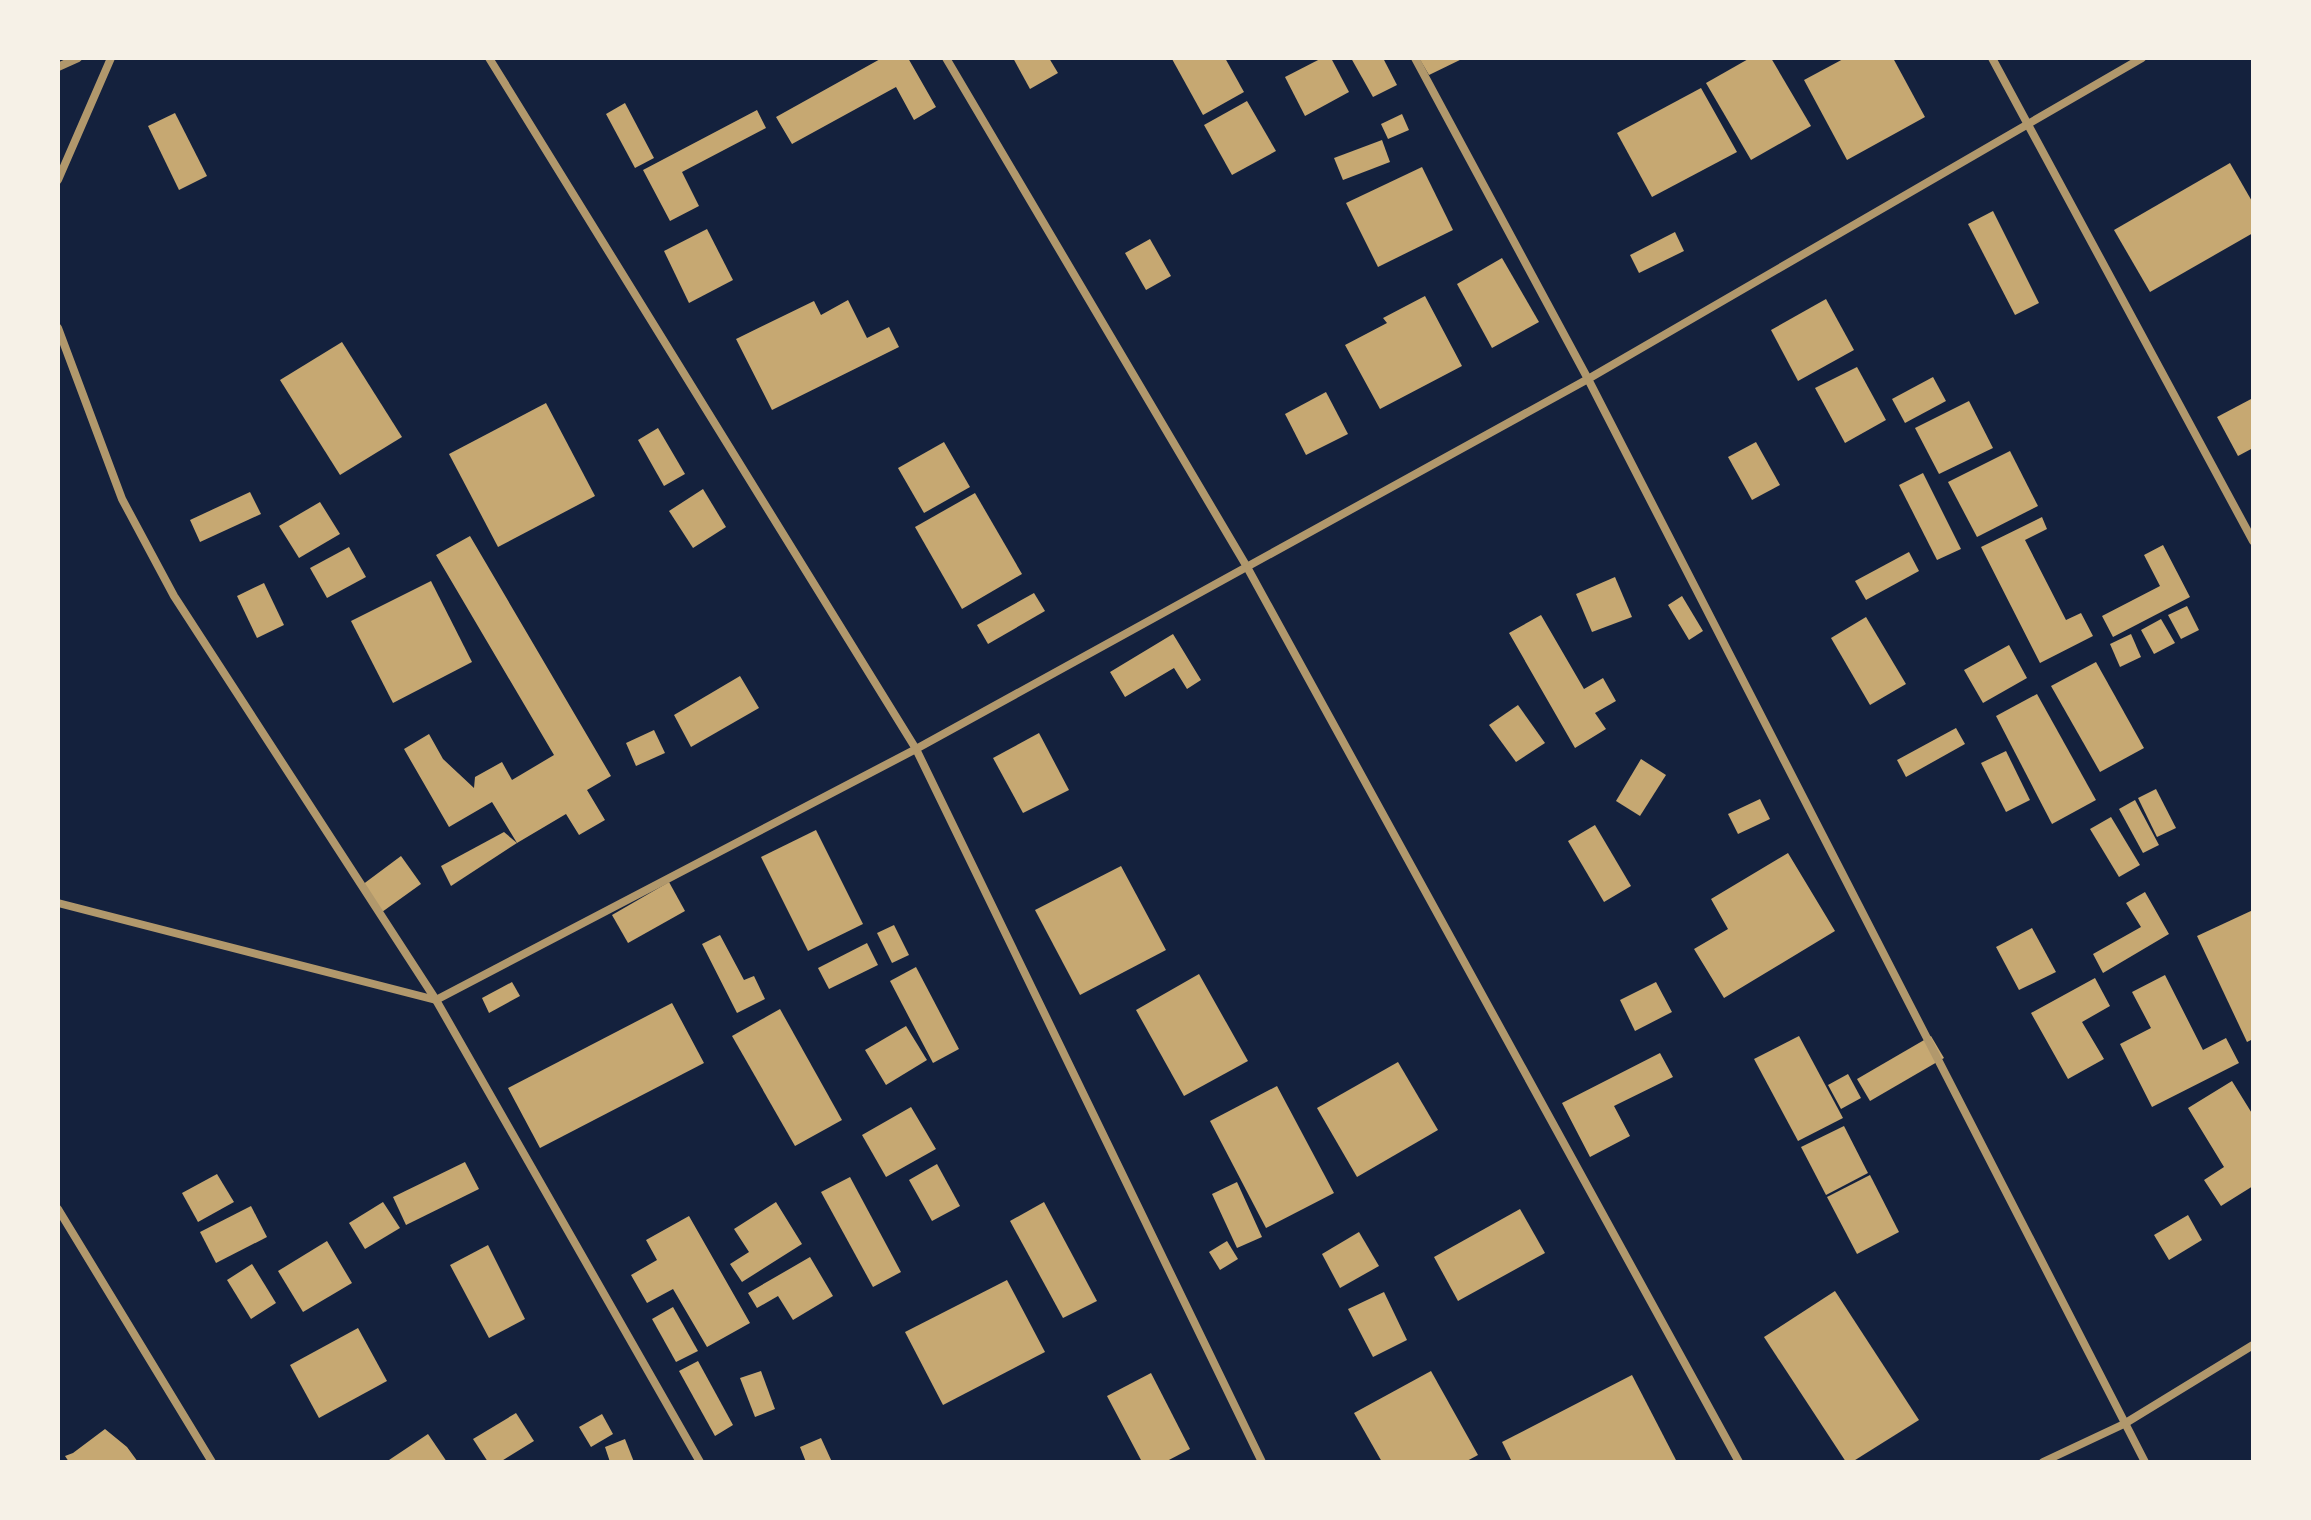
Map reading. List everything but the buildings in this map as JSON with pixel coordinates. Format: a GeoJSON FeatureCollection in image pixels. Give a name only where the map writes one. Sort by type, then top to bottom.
{"type":"FeatureCollection","features":[{"type":"Feature","properties":{"kind":"street"},"geometry":{"type":"LineString","coordinates":[[58,67],[78,58]]}},
{"type":"Feature","properties":{"kind":"street"},"geometry":{"type":"LineString","coordinates":[[58,180],[111,58]]}},
{"type":"Feature","properties":{"kind":"street"},"geometry":{"type":"LineString","coordinates":[[489,58],[916,749],[1262,1462]]}},
{"type":"Feature","properties":{"kind":"street"},"geometry":{"type":"LineString","coordinates":[[946,58],[1247,567],[1739,1462]]}},
{"type":"Feature","properties":{"kind":"street"},"geometry":{"type":"LineString","coordinates":[[1415,58],[1588,379],[2145,1462]]}},
{"type":"Feature","properties":{"kind":"street"},"geometry":{"type":"LineString","coordinates":[[1992,58],[2253,541]]}},
{"type":"Feature","properties":{"kind":"street"},"geometry":{"type":"LineString","coordinates":[[58,903],[436,1000],[916,749],[1588,379],[2142,58]]}},
{"type":"Feature","properties":{"kind":"street"},"geometry":{"type":"LineString","coordinates":[[58,328],[122,499],[174,596],[436,1000],[700,1462]]}},
{"type":"Feature","properties":{"kind":"street"},"geometry":{"type":"LineString","coordinates":[[58,1209],[212,1462]]}},
{"type":"Feature","properties":{"kind":"street"},"geometry":{"type":"LineString","coordinates":[[2043,1462],[2124,1424],[2253,1345]]}}]}
